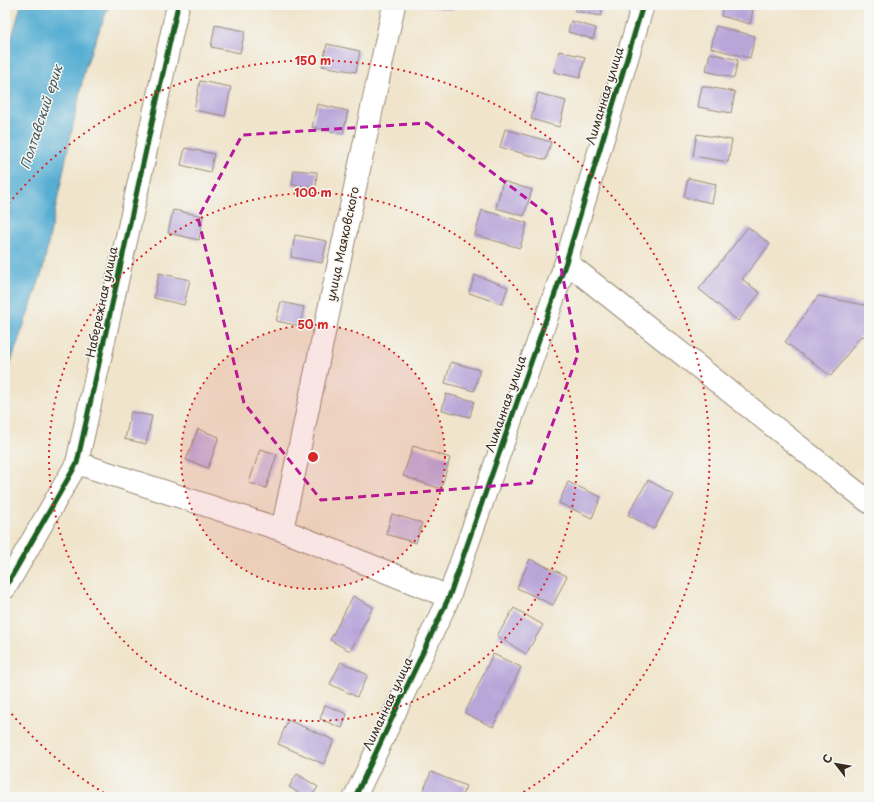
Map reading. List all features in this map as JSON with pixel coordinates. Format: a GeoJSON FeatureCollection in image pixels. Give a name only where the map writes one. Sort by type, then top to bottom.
{"type":"FeatureCollection","features":[{"type":"Feature","properties":{"kind":"street","name":"Набережная улица"},"geometry":{"type":"LineString","coordinates":[[5,588],[77,463],[178,5]]}},
{"type":"Feature","properties":{"kind":"street","name":"улица Маяковского"},"geometry":{"type":"LineString","coordinates":[[282,530],[394,5]]}},
{"type":"Feature","properties":{"kind":"street","name":"Лиманная улица"},"geometry":{"type":"LineString","coordinates":[[355,797],[450,597],[566,262],[643,5]]}},
{"type":"Feature","properties":{"kind":"street"},"geometry":{"type":"LineString","coordinates":[[566,262],[869,502]]}},
{"type":"Feature","properties":{"kind":"street"},"geometry":{"type":"LineString","coordinates":[[77,463],[282,530],[450,597]]}},
{"type":"Feature","properties":{"kind":"highlighted area"},"geometry":{"type":"Polygon","coordinates":[[[427,123],[551,217],[578,354],[531,483],[321,500],[244,403],[198,218],[242,135],[427,123]]]}},
{"type":"Feature","properties":{"kind":"water","name":"Полтавский ерик"},"geometry":{"type":"Polygon","coordinates":[[[21,5],[109,5],[85,68],[42,273],[5,379],[5,62],[21,5]]]}},
{"type":"Feature","properties":{"kind":"building"},"geometry":{"type":"Polygon","coordinates":[[[422,5],[454,5],[453,10],[422,5]]]}},
{"type":"Feature","properties":{"kind":"building"},"geometry":{"type":"Polygon","coordinates":[[[576,5],[603,5],[601,16],[575,11],[576,5]]]}},
{"type":"Feature","properties":{"kind":"building"},"geometry":{"type":"Polygon","coordinates":[[[723,5],[732,5],[753,10],[750,24],[721,16],[723,5]]]}},
{"type":"Feature","properties":{"kind":"building"},"geometry":{"type":"Polygon","coordinates":[[[571,21],[596,28],[593,39],[568,32],[571,21]]]}},
{"type":"Feature","properties":{"kind":"building"},"geometry":{"type":"Polygon","coordinates":[[[215,25],[245,31],[240,53],[211,47],[215,25]]]}},
{"type":"Feature","properties":{"kind":"building"},"geometry":{"type":"Polygon","coordinates":[[[716,26],[755,36],[750,58],[711,48],[716,26]]]}},
{"type":"Feature","properties":{"kind":"building"},"geometry":{"type":"Polygon","coordinates":[[[327,44],[360,51],[356,72],[322,66],[327,44]]]}},
{"type":"Feature","properties":{"kind":"building"},"geometry":{"type":"Polygon","coordinates":[[[559,51],[585,57],[580,78],[554,72],[559,51]]]}},
{"type":"Feature","properties":{"kind":"building"},"geometry":{"type":"Polygon","coordinates":[[[710,53],[738,60],[734,78],[706,71],[710,53]]]}},
{"type":"Feature","properties":{"kind":"building"},"geometry":{"type":"Polygon","coordinates":[[[200,81],[231,87],[225,116],[194,110],[200,81]]]}},
{"type":"Feature","properties":{"kind":"building"},"geometry":{"type":"Polygon","coordinates":[[[702,86],[735,92],[731,113],[698,107],[702,86]]]}},
{"type":"Feature","properties":{"kind":"building"},"geometry":{"type":"Polygon","coordinates":[[[538,93],[566,101],[559,127],[531,119],[538,93]]]}},
{"type":"Feature","properties":{"kind":"building"},"geometry":{"type":"Polygon","coordinates":[[[317,104],[348,111],[343,134],[312,127],[317,104]]]}},
{"type":"Feature","properties":{"kind":"building"},"geometry":{"type":"Polygon","coordinates":[[[505,129],[551,142],[546,160],[500,147],[505,129]]]}},
{"type":"Feature","properties":{"kind":"building"},"geometry":{"type":"Polygon","coordinates":[[[697,134],[732,140],[728,162],[693,156],[697,134]]]}},
{"type":"Feature","properties":{"kind":"building"},"geometry":{"type":"Polygon","coordinates":[[[185,148],[214,154],[210,172],[181,165],[185,148]]]}},
{"type":"Feature","properties":{"kind":"building"},"geometry":{"type":"Polygon","coordinates":[[[294,170],[317,172],[316,187],[292,185],[294,170]]]}},
{"type":"Feature","properties":{"kind":"building"},"geometry":{"type":"Polygon","coordinates":[[[688,178],[716,184],[712,203],[684,197],[688,178]]]}},
{"type":"Feature","properties":{"kind":"building"},"geometry":{"type":"Polygon","coordinates":[[[503,181],[532,190],[524,216],[496,208],[503,181]]]}},
{"type":"Feature","properties":{"kind":"building"},"geometry":{"type":"Polygon","coordinates":[[[173,210],[203,216],[199,240],[168,233],[173,210]]]}},
{"type":"Feature","properties":{"kind":"building"},"geometry":{"type":"Polygon","coordinates":[[[482,210],[527,223],[520,248],[475,235],[482,210]]]}},
{"type":"Feature","properties":{"kind":"building"},"geometry":{"type":"Polygon","coordinates":[[[748,227],[770,244],[742,279],[760,293],[738,321],[699,289],[748,227]]]}},
{"type":"Feature","properties":{"kind":"building"},"geometry":{"type":"Polygon","coordinates":[[[295,235],[327,241],[322,263],[291,257],[295,235]]]}},
{"type":"Feature","properties":{"kind":"building"},"geometry":{"type":"Polygon","coordinates":[[[159,273],[190,280],[184,305],[154,298],[159,273]]]}},
{"type":"Feature","properties":{"kind":"building"},"geometry":{"type":"Polygon","coordinates":[[[475,275],[508,287],[502,304],[469,293],[475,275]]]}},
{"type":"Feature","properties":{"kind":"building"},"geometry":{"type":"Polygon","coordinates":[[[818,296],[869,306],[869,337],[861,336],[831,376],[785,342],[818,296]]]}},
{"type":"Feature","properties":{"kind":"building"},"geometry":{"type":"Polygon","coordinates":[[[281,302],[304,307],[300,326],[276,321],[281,302]]]}},
{"type":"Feature","properties":{"kind":"building"},"geometry":{"type":"Polygon","coordinates":[[[451,362],[480,370],[474,391],[445,383],[451,362]]]}},
{"type":"Feature","properties":{"kind":"building"},"geometry":{"type":"Polygon","coordinates":[[[446,394],[474,401],[470,417],[442,410],[446,394]]]}},
{"type":"Feature","properties":{"kind":"building"},"geometry":{"type":"Polygon","coordinates":[[[131,412],[152,416],[146,444],[125,439],[131,412]]]}},
{"type":"Feature","properties":{"kind":"building"},"geometry":{"type":"Polygon","coordinates":[[[198,429],[219,437],[208,468],[186,460],[198,429]]]}},
{"type":"Feature","properties":{"kind":"building"},"geometry":{"type":"Polygon","coordinates":[[[413,446],[450,458],[441,489],[403,476],[413,446]]]}},
{"type":"Feature","properties":{"kind":"building"},"geometry":{"type":"Polygon","coordinates":[[[260,449],[277,454],[266,488],[249,483],[260,449]]]}},
{"type":"Feature","properties":{"kind":"building"},"geometry":{"type":"Polygon","coordinates":[[[648,480],[673,494],[654,529],[628,515],[648,480]]]}},
{"type":"Feature","properties":{"kind":"building"},"geometry":{"type":"Polygon","coordinates":[[[568,482],[601,497],[592,518],[559,503],[568,482]]]}},
{"type":"Feature","properties":{"kind":"building"},"geometry":{"type":"Polygon","coordinates":[[[392,514],[422,523],[416,543],[386,534],[392,514]]]}},
{"type":"Feature","properties":{"kind":"building"},"geometry":{"type":"Polygon","coordinates":[[[530,559],[567,576],[553,605],[517,588],[530,559]]]}},
{"type":"Feature","properties":{"kind":"building"},"geometry":{"type":"Polygon","coordinates":[[[353,596],[373,607],[350,651],[330,640],[353,596]]]}},
{"type":"Feature","properties":{"kind":"building"},"geometry":{"type":"Polygon","coordinates":[[[514,608],[543,625],[526,654],[497,636],[514,608]]]}},
{"type":"Feature","properties":{"kind":"building"},"geometry":{"type":"Polygon","coordinates":[[[493,654],[521,667],[493,727],[465,713],[493,654]]]}},
{"type":"Feature","properties":{"kind":"building"},"geometry":{"type":"Polygon","coordinates":[[[341,662],[368,675],[357,697],[330,684],[341,662]]]}},
{"type":"Feature","properties":{"kind":"building"},"geometry":{"type":"Polygon","coordinates":[[[325,705],[347,714],[342,728],[320,719],[325,705]]]}},
{"type":"Feature","properties":{"kind":"building"},"geometry":{"type":"Polygon","coordinates":[[[288,720],[334,740],[324,764],[278,744],[288,720]]]}},
{"type":"Feature","properties":{"kind":"building"},"geometry":{"type":"Polygon","coordinates":[[[431,772],[466,786],[461,797],[421,797],[431,772]]]}},
{"type":"Feature","properties":{"kind":"building"},"geometry":{"type":"Polygon","coordinates":[[[297,774],[318,787],[311,797],[305,797],[289,787],[297,774]]]}},
{"type":"Feature","properties":{"kind":"cycle path"},"geometry":{"type":"LineString","coordinates":[[5,588],[77,463],[178,5]]}},
{"type":"Feature","properties":{"kind":"cycle path"},"geometry":{"type":"LineString","coordinates":[[355,797],[449,597],[566,262],[643,5]]}}]}
